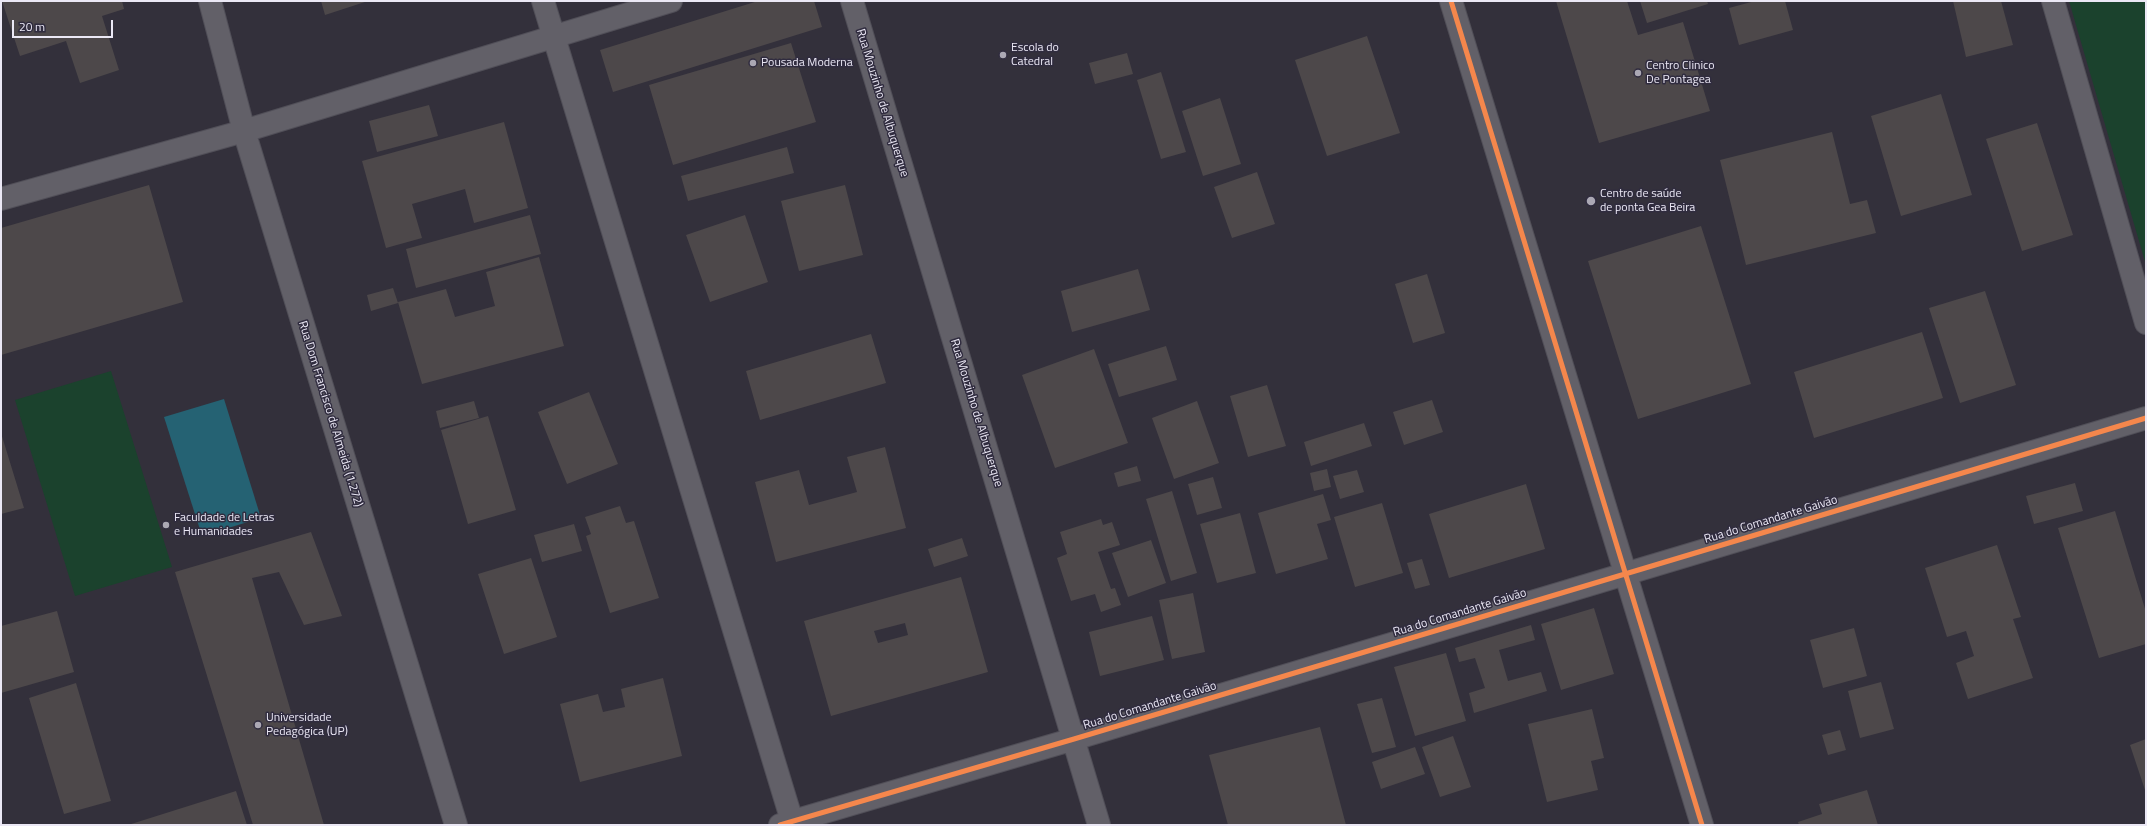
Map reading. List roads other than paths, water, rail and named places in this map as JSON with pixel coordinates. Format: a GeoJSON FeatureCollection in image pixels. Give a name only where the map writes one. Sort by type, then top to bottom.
{"type":"FeatureCollection","features":[{"type":"Feature","properties":{"kind":"street","name":"Rua Dom Francisco de Almeida (1.272)"},"geometry":{"type":"LineString","coordinates":[[210,1],[244,131],[456,825]]}},
{"type":"Feature","properties":{"kind":"street"},"geometry":{"type":"LineString","coordinates":[[543,1],[786,823]]}},
{"type":"Feature","properties":{"kind":"street"},"geometry":{"type":"LineString","coordinates":[[1,199],[244,131],[671,1]]}},
{"type":"Feature","properties":{"kind":"street","name":"Rua Mouzinho de Albuquerque"},"geometry":{"type":"LineString","coordinates":[[852,1],[1099,825]]}},
{"type":"Feature","properties":{"kind":"street"},"geometry":{"type":"LineString","coordinates":[[1451,1],[1702,825]]}},
{"type":"Feature","properties":{"kind":"street"},"geometry":{"type":"LineString","coordinates":[[2053,1],[2146,323]]}},
{"type":"Feature","properties":{"kind":"street","name":"Rua do Comandante Gaivão"},"geometry":{"type":"LineString","coordinates":[[786,823],[1074,739],[2146,418]]}},
{"type":"Feature","properties":{"kind":"water"},"geometry":{"type":"Polygon","coordinates":[[[224,399],[261,518],[202,536],[164,417],[224,399]]]}},
{"type":"Feature","properties":{"kind":"place","name":"Escola do Catedral"},"geometry":{"type":"Point","coordinates":[1003,55]}},
{"type":"Feature","properties":{"kind":"place","name":"Pousada Moderna"},"geometry":{"type":"Point","coordinates":[753,63]}},
{"type":"Feature","properties":{"kind":"place","name":"Centro Clinico De Pontagea"},"geometry":{"type":"Point","coordinates":[1638,73]}},
{"type":"Feature","properties":{"kind":"place","name":"Centro de saúde de ponta Gea Beira"},"geometry":{"type":"Point","coordinates":[1591,201]}},
{"type":"Feature","properties":{"kind":"place","name":"Faculdade de Letras e Humanidades"},"geometry":{"type":"Point","coordinates":[166,525]}},
{"type":"Feature","properties":{"kind":"place","name":"Universidade Pedagógica (UP)"},"geometry":{"type":"Point","coordinates":[258,725]}}]}
